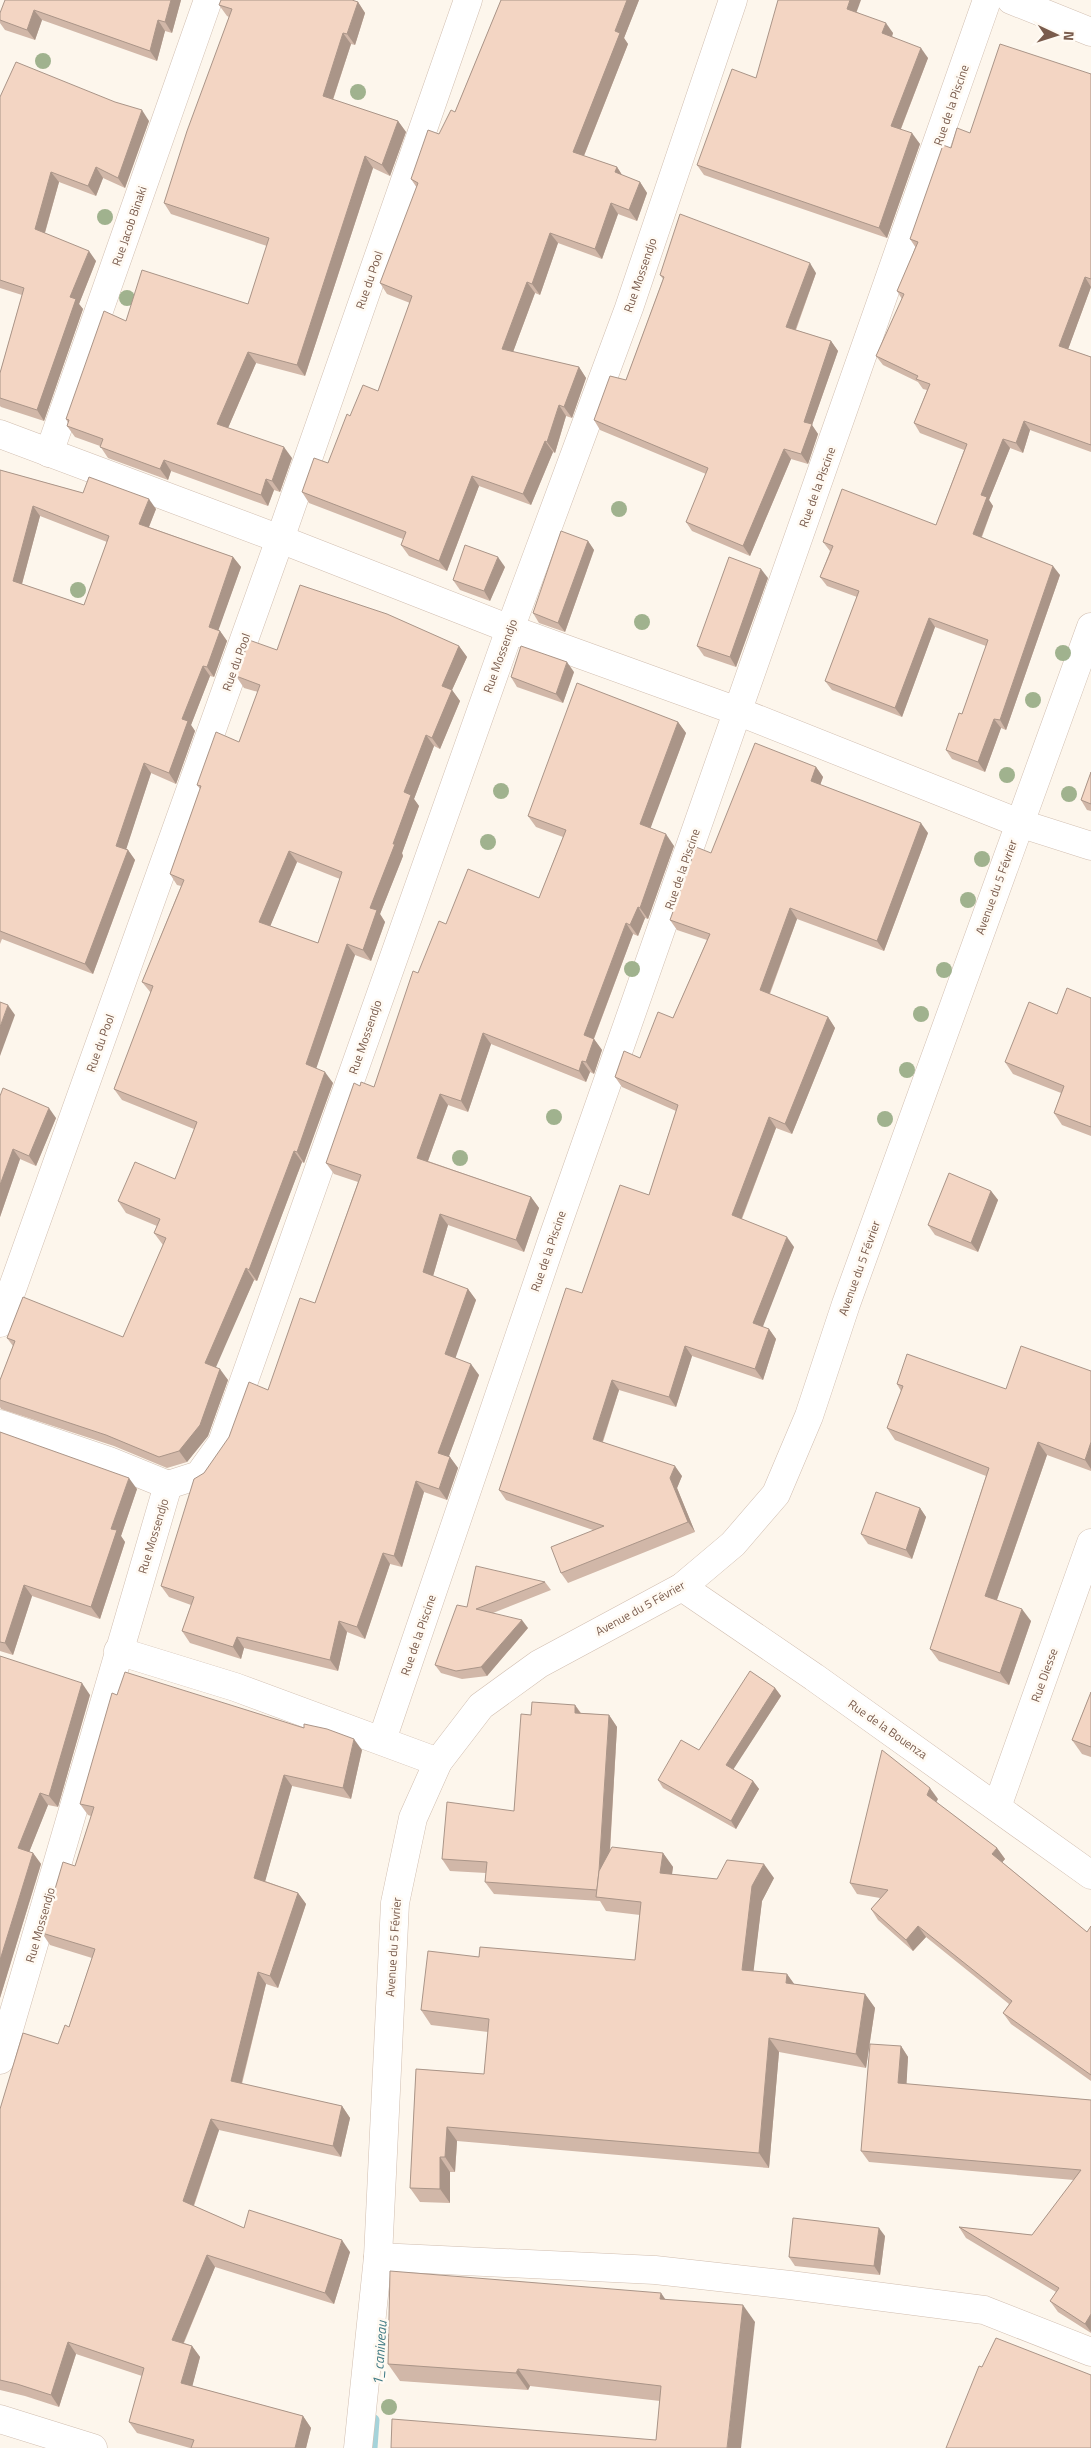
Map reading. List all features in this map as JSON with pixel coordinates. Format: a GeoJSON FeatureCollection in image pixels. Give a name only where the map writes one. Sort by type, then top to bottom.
{"type":"FeatureCollection","features":[{"type":"Feature","properties":{"kind":"street","name":"Rue Jacob Binaki"},"geometry":{"type":"LineString","coordinates":[[49,453],[208,0]]}},
{"type":"Feature","properties":{"kind":"street","name":"Rue du Pool"},"geometry":{"type":"LineString","coordinates":[[0,1322],[280,539],[468,0]]}},
{"type":"Feature","properties":{"kind":"street","name":"Rue Mossendjo"},"geometry":{"type":"LineString","coordinates":[[0,2060],[118,1650],[168,1485],[199,1474],[222,1442],[510,628],[629,308],[733,0]]}},
{"type":"Feature","properties":{"kind":"street","name":"Rue de la Piscine"},"geometry":{"type":"LineString","coordinates":[[382,1740],[552,1240],[737,711],[877,319],[987,0]]}},
{"type":"Feature","properties":{"kind":"street"},"geometry":{"type":"LineString","coordinates":[[1011,0],[1091,32]]}},
{"type":"Feature","properties":{"kind":"street"},"geometry":{"type":"LineString","coordinates":[[0,434],[510,628],[737,711],[1019,823],[1091,846]]}},
{"type":"Feature","properties":{"kind":"street","name":"Avenue du 5 Février"},"geometry":{"type":"LineString","coordinates":[[358,2448],[378,2257],[395,1902],[413,1818],[438,1762],[481,1706],[539,1664],[682,1587],[733,1544],[776,1494],[809,1416],[846,1304],[1091,627]]}},
{"type":"Feature","properties":{"kind":"street"},"geometry":{"type":"LineString","coordinates":[[0,1424],[109,1461],[168,1485]]}},
{"type":"Feature","properties":{"kind":"street","name":"Rue Diesse"},"geometry":{"type":"LineString","coordinates":[[997,1806],[1091,1543]]}},
{"type":"Feature","properties":{"kind":"street","name":"Rue de la Bouenza"},"geometry":{"type":"LineString","coordinates":[[682,1587],[997,1806],[1091,1875]]}},
{"type":"Feature","properties":{"kind":"street"},"geometry":{"type":"LineString","coordinates":[[118,1650],[235,1687],[438,1762]]}},
{"type":"Feature","properties":{"kind":"street"},"geometry":{"type":"LineString","coordinates":[[378,2257],[655,2270],[984,2310],[1091,2352]]}},
{"type":"Feature","properties":{"kind":"street"},"geometry":{"type":"LineString","coordinates":[[0,2418],[94,2448]]}},
{"type":"Feature","properties":{"kind":"building"},"geometry":{"type":"Polygon","coordinates":[[[5,0],[171,0],[165,22],[158,20],[150,51],[34,10],[27,30],[0,20],[0,13],[5,0]]]}},
{"type":"Feature","properties":{"kind":"building"},"geometry":{"type":"Polygon","coordinates":[[[221,0],[352,0],[358,2],[347,34],[343,33],[323,96],[398,121],[382,165],[365,156],[297,365],[248,352],[217,424],[284,447],[272,481],[266,479],[261,495],[164,460],[160,469],[100,447],[103,439],[67,426],[69,420],[66,419],[104,311],[126,321],[142,270],[248,304],[269,238],[164,203],[187,131],[232,9],[219,5],[221,0]]]}},
{"type":"Feature","properties":{"kind":"building"},"geometry":{"type":"Polygon","coordinates":[[[501,0],[627,0],[615,31],[620,33],[573,152],[617,167],[615,172],[640,182],[629,210],[611,203],[595,249],[550,233],[532,284],[527,282],[502,349],[579,367],[564,407],[559,405],[547,442],[545,441],[523,494],[472,476],[439,561],[401,545],[406,532],[302,492],[314,458],[328,463],[347,414],[350,416],[363,385],[378,391],[412,296],[380,283],[418,183],[411,179],[428,130],[439,134],[451,110],[455,112],[501,0]]]}},
{"type":"Feature","properties":{"kind":"building"},"geometry":{"type":"Polygon","coordinates":[[[778,0],[850,0],[847,9],[886,23],[882,33],[921,48],[891,126],[912,133],[879,228],[697,165],[732,69],[756,78],[778,0]]]}},
{"type":"Feature","properties":{"kind":"building"},"geometry":{"type":"Polygon","coordinates":[[[1000,44],[1091,74],[1091,279],[1085,277],[1059,346],[1091,357],[1091,445],[1024,421],[1016,443],[1003,439],[981,495],[987,497],[973,534],[1053,566],[1000,720],[994,719],[978,762],[946,750],[959,713],[962,714],[988,640],[929,618],[895,708],[825,681],[859,591],[820,577],[833,546],[823,542],[842,489],[936,525],[967,444],[914,423],[930,384],[916,379],[918,376],[876,356],[904,294],[897,291],[918,242],[910,239],[943,145],[951,148],[957,128],[970,133],[1000,44]]]}},
{"type":"Feature","properties":{"kind":"building"},"geometry":{"type":"Polygon","coordinates":[[[16,62],[115,102],[142,110],[118,178],[96,167],[88,186],[51,172],[35,229],[89,251],[70,297],[76,299],[37,410],[0,398],[0,373],[24,288],[0,280],[0,97],[16,62]]]}},
{"type":"Feature","properties":{"kind":"building"},"geometry":{"type":"Polygon","coordinates":[[[680,214],[810,263],[786,327],[831,341],[804,422],[812,424],[801,454],[784,449],[743,546],[686,522],[708,468],[594,420],[610,376],[626,380],[664,277],[660,275],[680,214]]]}},
{"type":"Feature","properties":{"kind":"building"},"geometry":{"type":"Polygon","coordinates":[[[0,470],[83,493],[89,477],[149,499],[139,524],[233,557],[209,627],[220,631],[207,667],[203,666],[182,719],[188,721],[169,773],[144,763],[116,846],[128,850],[85,964],[0,931],[0,470]],[[33,506],[13,581],[84,605],[109,536],[33,506]]]}},
{"type":"Feature","properties":{"kind":"building"},"geometry":{"type":"Polygon","coordinates":[[[561,531],[588,541],[558,623],[533,613],[561,531]]]}},
{"type":"Feature","properties":{"kind":"building"},"geometry":{"type":"Polygon","coordinates":[[[465,545],[498,557],[484,591],[453,580],[465,545]]]}},
{"type":"Feature","properties":{"kind":"building"},"geometry":{"type":"Polygon","coordinates":[[[729,557],[761,569],[730,657],[697,646],[729,557]]]}},
{"type":"Feature","properties":{"kind":"building"},"geometry":{"type":"Polygon","coordinates":[[[300,585],[387,614],[459,646],[442,686],[452,690],[432,738],[426,735],[404,792],[411,795],[393,844],[395,844],[370,908],[377,910],[363,950],[347,944],[306,1064],[325,1072],[297,1152],[294,1151],[249,1270],[246,1268],[205,1363],[220,1369],[200,1425],[179,1451],[159,1457],[106,1435],[0,1400],[0,1380],[15,1341],[7,1338],[23,1297],[123,1337],[166,1238],[154,1233],[160,1219],[118,1201],[135,1162],[175,1179],[197,1122],[114,1089],[153,986],[142,982],[184,880],[170,874],[201,786],[197,785],[216,732],[239,742],[260,685],[236,676],[249,640],[277,650],[300,585]],[[289,851],[259,922],[318,943],[342,872],[289,851]]]}},
{"type":"Feature","properties":{"kind":"building"},"geometry":{"type":"Polygon","coordinates":[[[521,646],[567,662],[556,694],[511,677],[521,646]]]}},
{"type":"Feature","properties":{"kind":"building"},"geometry":{"type":"Polygon","coordinates":[[[577,683],[678,722],[640,824],[666,834],[640,908],[638,907],[630,925],[626,923],[584,1035],[594,1039],[586,1062],[582,1061],[579,1071],[483,1033],[461,1101],[440,1094],[417,1158],[531,1197],[516,1240],[440,1214],[423,1272],[468,1289],[445,1354],[471,1364],[438,1453],[450,1457],[439,1489],[416,1481],[394,1556],[383,1553],[357,1627],[339,1621],[330,1660],[237,1637],[233,1647],[182,1631],[194,1597],[161,1586],[194,1479],[204,1473],[229,1437],[249,1382],[268,1390],[300,1298],[315,1303],[361,1175],[326,1163],[354,1083],[360,1086],[361,1082],[374,1087],[413,971],[418,973],[439,921],[446,924],[468,869],[539,898],[566,830],[528,816],[577,683]]]}},
{"type":"Feature","properties":{"kind":"building"},"geometry":{"type":"Polygon","coordinates":[[[755,743],[816,767],[811,781],[921,823],[877,941],[790,908],[760,990],[828,1017],[785,1124],[769,1117],[732,1215],[787,1237],[753,1323],[769,1329],[755,1369],[685,1346],[669,1397],[612,1380],[593,1439],[675,1466],[670,1478],[688,1522],[561,1573],[551,1547],[604,1526],[499,1490],[566,1288],[582,1293],[620,1185],[649,1195],[678,1105],[615,1077],[624,1051],[640,1058],[658,1012],[673,1018],[710,934],[670,920],[696,847],[711,853],[755,743]]]}},
{"type":"Feature","properties":{"kind":"building"},"geometry":{"type":"Polygon","coordinates":[[[1091,772],[1091,804],[1081,800],[1091,772]]]}},
{"type":"Feature","properties":{"kind":"building"},"geometry":{"type":"Polygon","coordinates":[[[1067,988],[1091,998],[1091,1127],[1054,1113],[1064,1086],[1005,1062],[1029,1002],[1057,1014],[1067,988]]]}},
{"type":"Feature","properties":{"kind":"building"},"geometry":{"type":"Polygon","coordinates":[[[0,1002],[8,1005],[0,1027],[0,1002]]]}},
{"type":"Feature","properties":{"kind":"building"},"geometry":{"type":"Polygon","coordinates":[[[3,1088],[49,1108],[29,1156],[13,1149],[0,1185],[0,1096],[3,1088]]]}},
{"type":"Feature","properties":{"kind":"building"},"geometry":{"type":"Polygon","coordinates":[[[949,1173],[991,1191],[971,1243],[928,1225],[949,1173]]]}},
{"type":"Feature","properties":{"kind":"building"},"geometry":{"type":"Polygon","coordinates":[[[1021,1346],[1091,1371],[1091,1442],[1085,1460],[1038,1442],[985,1596],[1022,1609],[1000,1673],[930,1649],[989,1468],[887,1428],[903,1386],[897,1384],[907,1354],[1006,1389],[1021,1346]]]}},
{"type":"Feature","properties":{"kind":"building"},"geometry":{"type":"Polygon","coordinates":[[[0,1432],[129,1478],[111,1529],[117,1530],[91,1607],[24,1585],[5,1643],[0,1642],[0,1432]]]}},
{"type":"Feature","properties":{"kind":"building"},"geometry":{"type":"Polygon","coordinates":[[[876,1492],[920,1508],[906,1550],[861,1534],[876,1492]]]}},
{"type":"Feature","properties":{"kind":"building"},"geometry":{"type":"Polygon","coordinates":[[[476,1566],[545,1582],[476,1609],[522,1620],[481,1667],[456,1671],[435,1665],[457,1605],[467,1607],[476,1566]]]}},
{"type":"Feature","properties":{"kind":"building"},"geometry":{"type":"Polygon","coordinates":[[[0,1656],[82,1683],[49,1796],[40,1793],[18,1848],[33,1853],[0,1960],[0,1656]]]}},
{"type":"Feature","properties":{"kind":"building"},"geometry":{"type":"Polygon","coordinates":[[[750,1671],[775,1688],[726,1765],[753,1781],[731,1821],[658,1780],[681,1740],[699,1750],[750,1671]]]}},
{"type":"Feature","properties":{"kind":"building"},"geometry":{"type":"Polygon","coordinates":[[[125,1672],[304,1728],[304,1724],[327,1729],[354,1739],[343,1788],[284,1775],[254,1878],[298,1893],[270,1976],[258,1972],[231,2081],[342,2106],[333,2146],[211,2119],[183,2201],[244,2228],[249,2210],[342,2240],[325,2293],[207,2255],[172,2340],[192,2346],[181,2383],[303,2416],[295,2448],[191,2448],[194,2440],[129,2422],[144,2368],[68,2342],[51,2395],[0,2380],[0,2109],[23,2033],[58,2044],[65,2025],[69,2027],[95,1949],[42,1933],[63,1862],[75,1866],[94,1807],[80,1804],[112,1693],[117,1695],[125,1672]]]}},
{"type":"Feature","properties":{"kind":"building"},"geometry":{"type":"Polygon","coordinates":[[[1091,1692],[1091,1747],[1072,1740],[1091,1692]]]}},
{"type":"Feature","properties":{"kind":"building"},"geometry":{"type":"Polygon","coordinates":[[[532,1702],[575,1705],[575,1713],[609,1715],[597,1890],[485,1882],[487,1862],[442,1859],[447,1802],[514,1811],[521,1714],[531,1715],[532,1702]]]}},
{"type":"Feature","properties":{"kind":"building"},"geometry":{"type":"Polygon","coordinates":[[[882,1750],[930,1788],[927,1795],[997,1848],[992,1854],[1087,1932],[1091,1926],[1091,2075],[1003,2013],[1012,2001],[918,1926],[906,1940],[871,1909],[888,1890],[850,1883],[882,1750]]]}},
{"type":"Feature","properties":{"kind":"building"},"geometry":{"type":"Polygon","coordinates":[[[612,1847],[663,1853],[660,1873],[717,1879],[727,1860],[764,1864],[752,1886],[742,1970],[787,1974],[786,1983],[865,1994],[856,2054],[769,2038],[759,2153],[447,2127],[445,2157],[440,2157],[440,2189],[410,2188],[416,2069],[484,2074],[489,2019],[421,2010],[428,1951],[479,1957],[480,1947],[635,1960],[641,1902],[596,1897],[599,1871],[612,1847]]]}},
{"type":"Feature","properties":{"kind":"building"},"geometry":{"type":"Polygon","coordinates":[[[870,2044],[901,2046],[898,2083],[1091,2100],[1091,2314],[1085,2324],[1050,2301],[1059,2288],[959,2227],[1032,2235],[1081,2170],[861,2151],[870,2044]]]}},
{"type":"Feature","properties":{"kind":"building"},"geometry":{"type":"Polygon","coordinates":[[[793,2218],[879,2228],[874,2266],[789,2257],[793,2218]]]}},
{"type":"Feature","properties":{"kind":"building"},"geometry":{"type":"Polygon","coordinates":[[[390,2271],[661,2293],[660,2299],[743,2305],[727,2448],[391,2448],[392,2419],[656,2440],[661,2386],[518,2369],[516,2373],[388,2364],[390,2271]]]}},
{"type":"Feature","properties":{"kind":"building"},"geometry":{"type":"Polygon","coordinates":[[[996,2338],[1091,2375],[1091,2448],[946,2448],[979,2366],[982,2367],[996,2338]]]}},
{"type":"Feature","properties":{"kind":"waterway","name":"1_caniveau"},"geometry":{"type":"LineString","coordinates":[[372,2448],[374,2420]]}}]}
